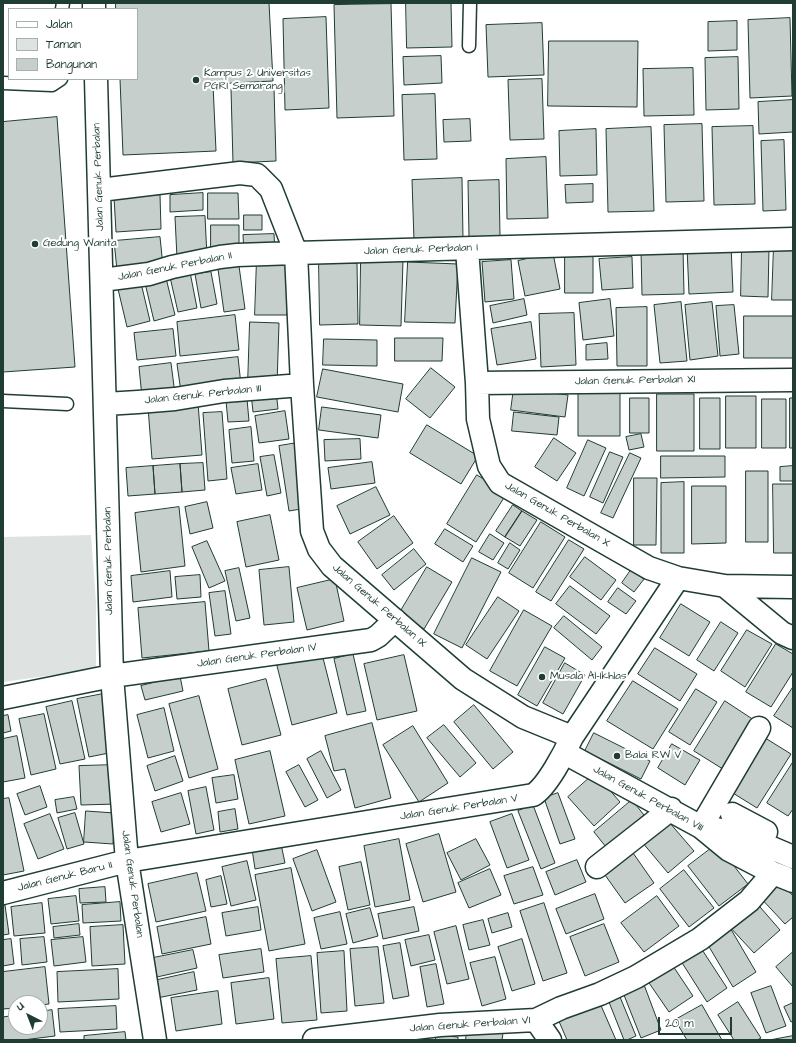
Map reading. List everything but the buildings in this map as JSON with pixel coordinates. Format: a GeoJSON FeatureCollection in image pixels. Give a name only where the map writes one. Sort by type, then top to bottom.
{"type":"FeatureCollection","features":[{"type":"Feature","properties":{"kind":"street","name":"Jalan Genuk Perbalan"},"geometry":{"type":"LineString","coordinates":[[96,80],[112,676],[127,861],[155,1040]]}},
{"type":"Feature","properties":{"kind":"street"},"geometry":{"type":"LineString","coordinates":[[100,190],[240,173],[257,175],[271,189],[296,253]]}},
{"type":"Feature","properties":{"kind":"street","name":"Jalan Genuk Perbalan I"},"geometry":{"type":"LineString","coordinates":[[296,253],[793,239]]}},
{"type":"Feature","properties":{"kind":"street","name":"Jalan Genuk Perbalan X"},"geometry":{"type":"LineString","coordinates":[[467,248],[477,383],[478,419],[488,466],[500,483],[649,568],[678,578],[725,586],[793,587]]}},
{"type":"Feature","properties":{"kind":"street","name":"Jalan Genuk Perbalan II"},"geometry":{"type":"LineString","coordinates":[[102,280],[149,274],[172,267],[220,257],[296,253]]}},
{"type":"Feature","properties":{"kind":"street","name":"Jalan Genuk Perbalan IX"},"geometry":{"type":"LineString","coordinates":[[296,253],[302,385],[312,531],[319,549],[332,566],[388,627],[462,679],[569,745]]}},
{"type":"Feature","properties":{"kind":"street","name":"Jalan Genuk Perbalan XI"},"geometry":{"type":"LineString","coordinates":[[477,383],[793,380]]}},
{"type":"Feature","properties":{"kind":"street","name":"Jalan Genuk Perbalan III"},"geometry":{"type":"LineString","coordinates":[[105,404],[174,399],[224,391],[302,385]]}},
{"type":"Feature","properties":{"kind":"street","name":"Jalan Genuk Perbalan V"},"geometry":{"type":"LineString","coordinates":[[127,861],[533,795],[540,790],[678,578]]}},
{"type":"Feature","properties":{"kind":"street"},"geometry":{"type":"LineString","coordinates":[[725,586],[782,633],[793,638]]}},
{"type":"Feature","properties":{"kind":"street","name":"Jalan Genuk Perbalan IV"},"geometry":{"type":"LineString","coordinates":[[3,698],[112,676],[371,640],[388,627]]}},
{"type":"Feature","properties":{"kind":"street"},"geometry":{"type":"LineString","coordinates":[[759,728],[701,827],[734,832],[793,857]]}},
{"type":"Feature","properties":{"kind":"street","name":"Jalan Genuk Perbalan VIII"},"geometry":{"type":"LineString","coordinates":[[569,745],[701,827],[729,850],[773,873],[793,881]]}},
{"type":"Feature","properties":{"kind":"street"},"geometry":{"type":"LineString","coordinates":[[597,867],[671,809]]}},
{"type":"Feature","properties":{"kind":"street"},"geometry":{"type":"LineString","coordinates":[[732,814],[793,847]]}},
{"type":"Feature","properties":{"kind":"street","name":"Jalan Genuk Baru II"},"geometry":{"type":"LineString","coordinates":[[3,893],[127,861]]}},
{"type":"Feature","properties":{"kind":"street","name":"Jalan Genuk Perbalan VI"},"geometry":{"type":"LineString","coordinates":[[314,1040],[440,1025],[536,1020],[561,1008],[600,994],[636,977],[700,939],[726,921],[749,901],[773,873]]}},
{"type":"Feature","properties":{"kind":"street"},"geometry":{"type":"LineString","coordinates":[[536,1020],[550,1040]]}},
{"type":"Feature","properties":{"kind":"lane"},"geometry":{"type":"LineString","coordinates":[[469,46],[470,3]]}},
{"type":"Feature","properties":{"kind":"lane"},"geometry":{"type":"LineString","coordinates":[[3,83],[52,86],[60,80]]}},
{"type":"Feature","properties":{"kind":"lane"},"geometry":{"type":"LineString","coordinates":[[3,401],[67,404]]}},
{"type":"Feature","properties":{"kind":"green space"},"geometry":{"type":"Polygon","coordinates":[[[91,535],[96,602],[96,669],[3,682],[3,537],[91,535]]]}},
{"type":"Feature","properties":{"kind":"place","name":"Kampus 2 Universitas PGRI Semarang"},"geometry":{"type":"Point","coordinates":[196,80]}},
{"type":"Feature","properties":{"kind":"place","name":"Gedung Wanita"},"geometry":{"type":"Point","coordinates":[35,244]}},
{"type":"Feature","properties":{"kind":"place","name":"Musala Al-Ikhlas"},"geometry":{"type":"Point","coordinates":[542,677]}},
{"type":"Feature","properties":{"kind":"place","name":"Balai RW V"},"geometry":{"type":"Point","coordinates":[617,756]}}]}
